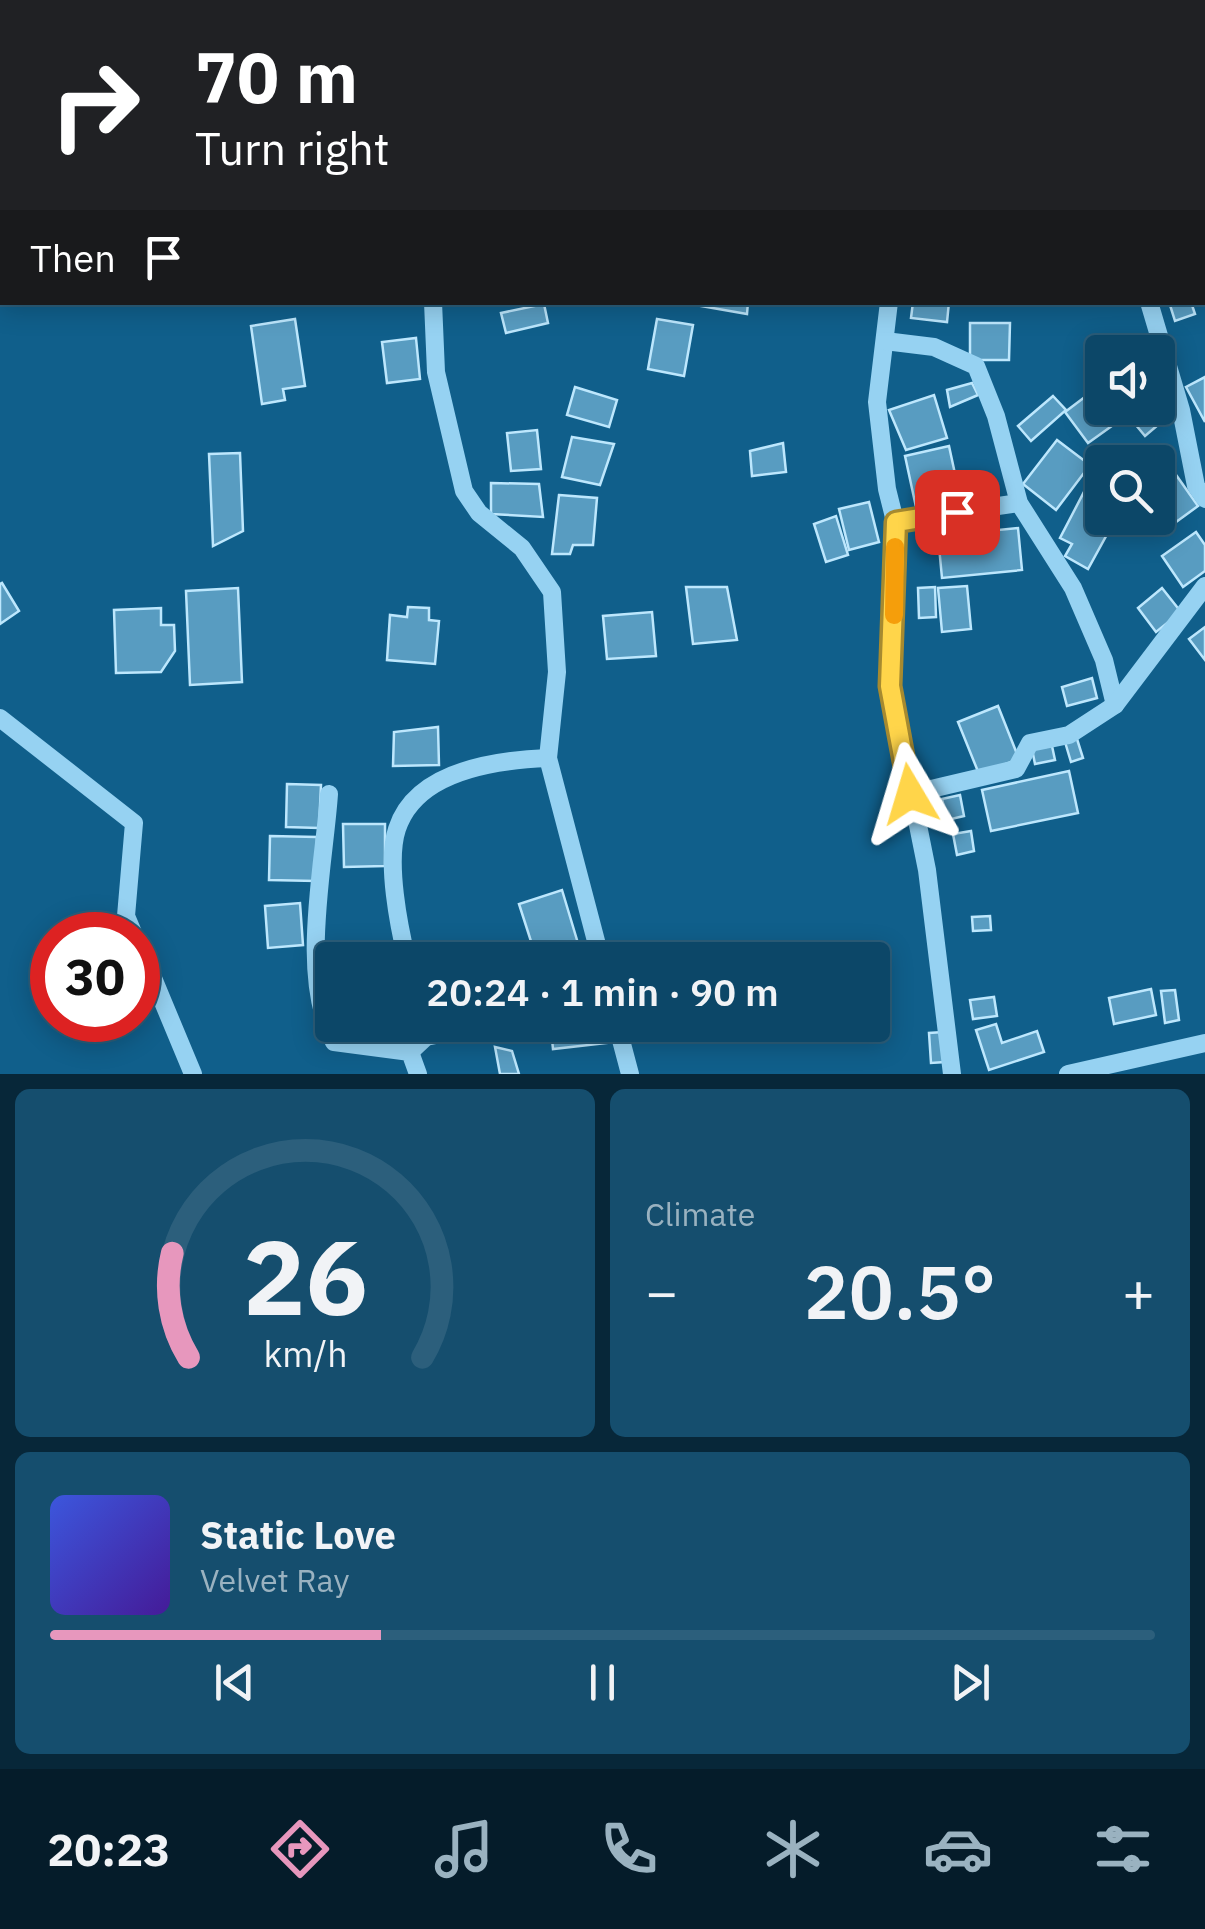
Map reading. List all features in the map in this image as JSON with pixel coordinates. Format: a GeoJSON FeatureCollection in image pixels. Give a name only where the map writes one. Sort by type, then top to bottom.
{"type":"FeatureCollection","features":[{"type":"Feature","properties":{"kind":"street"},"geometry":{"type":"LineString","coordinates":[[434,305],[436,372],[464,491],[479,513],[522,548],[552,592],[557,672],[548,758],[595,942]]}},
{"type":"Feature","properties":{"kind":"street"},"geometry":{"type":"LineString","coordinates":[[889,305],[877,402],[887,489],[896,522],[890,686],[928,870],[952,1074]]}},
{"type":"Feature","properties":{"kind":"street"},"geometry":{"type":"LineString","coordinates":[[1150,305],[1181,410],[1196,486],[1205,499]]}},
{"type":"Feature","properties":{"kind":"street"},"geometry":{"type":"LineString","coordinates":[[885,341],[934,346],[976,366],[996,416],[1019,503],[1073,588],[1104,660],[1115,705]]}},
{"type":"Feature","properties":{"kind":"street"},"geometry":{"type":"LineString","coordinates":[[896,522],[1019,503]]}},
{"type":"Feature","properties":{"kind":"street"},"geometry":{"type":"LineString","coordinates":[[910,794],[1016,769],[1030,743],[1069,735],[1115,705],[1205,586]]}},
{"type":"Feature","properties":{"kind":"street"},"geometry":{"type":"LineString","coordinates":[[0,718],[134,823],[126,912]]}},
{"type":"Feature","properties":{"kind":"street"},"geometry":{"type":"LineString","coordinates":[[403,942],[397,918],[397,829],[426,788],[492,760],[548,758]]}},
{"type":"Feature","properties":{"kind":"street"},"geometry":{"type":"LineString","coordinates":[[329,794],[315,946],[324,1024],[334,1042],[410,1052]]}},
{"type":"Feature","properties":{"kind":"street"},"geometry":{"type":"LineString","coordinates":[[160,995],[193,1074]]}},
{"type":"Feature","properties":{"kind":"street"},"geometry":{"type":"LineString","coordinates":[[410,1052],[417,1042]]}},
{"type":"Feature","properties":{"kind":"street"},"geometry":{"type":"LineString","coordinates":[[622,1042],[630,1074]]}},
{"type":"Feature","properties":{"kind":"street"},"geometry":{"type":"LineString","coordinates":[[1068,1074],[1205,1042]]}},
{"type":"Feature","properties":{"kind":"street"},"geometry":{"type":"LineString","coordinates":[[410,1052],[418,1074]]}},
{"type":"Feature","properties":{"kind":"building"},"geometry":{"type":"Polygon","coordinates":[[[544,305],[548,323],[506,333],[501,313],[544,305]]]}},
{"type":"Feature","properties":{"kind":"building"},"geometry":{"type":"Polygon","coordinates":[[[701,305],[748,305],[747,314],[701,305]]]}},
{"type":"Feature","properties":{"kind":"building"},"geometry":{"type":"Polygon","coordinates":[[[913,305],[949,305],[947,322],[911,318],[913,305]]]}},
{"type":"Feature","properties":{"kind":"building"},"geometry":{"type":"Polygon","coordinates":[[[1170,305],[1192,305],[1195,314],[1175,321],[1170,305]]]}},
{"type":"Feature","properties":{"kind":"building"},"geometry":{"type":"Polygon","coordinates":[[[295,319],[305,386],[283,389],[285,400],[262,404],[251,326],[295,319]]]}},
{"type":"Feature","properties":{"kind":"building"},"geometry":{"type":"Polygon","coordinates":[[[657,319],[693,325],[684,376],[648,369],[657,319]]]}},
{"type":"Feature","properties":{"kind":"building"},"geometry":{"type":"Polygon","coordinates":[[[970,323],[1010,323],[1009,360],[970,360],[970,323]]]}},
{"type":"Feature","properties":{"kind":"building"},"geometry":{"type":"Polygon","coordinates":[[[416,338],[420,379],[387,383],[382,342],[416,338]]]}},
{"type":"Feature","properties":{"kind":"building"},"geometry":{"type":"Polygon","coordinates":[[[1205,377],[1205,422],[1186,387],[1205,377]]]}},
{"type":"Feature","properties":{"kind":"building"},"geometry":{"type":"Polygon","coordinates":[[[972,383],[978,395],[950,407],[947,390],[972,383]]]}},
{"type":"Feature","properties":{"kind":"building"},"geometry":{"type":"Polygon","coordinates":[[[575,387],[617,400],[609,427],[567,415],[575,387]]]}},
{"type":"Feature","properties":{"kind":"building"},"geometry":{"type":"Polygon","coordinates":[[[934,395],[947,438],[906,450],[889,410],[934,395]]]}},
{"type":"Feature","properties":{"kind":"building"},"geometry":{"type":"Polygon","coordinates":[[[1053,396],[1066,410],[1031,441],[1018,426],[1053,396]]]}},
{"type":"Feature","properties":{"kind":"building"},"geometry":{"type":"Polygon","coordinates":[[[1085,397],[1085,425],[1113,425],[1088,443],[1065,412],[1085,397]]]}},
{"type":"Feature","properties":{"kind":"building"},"geometry":{"type":"Polygon","coordinates":[[[1136,425],[1158,425],[1145,436],[1136,425]]]}},
{"type":"Feature","properties":{"kind":"building"},"geometry":{"type":"Polygon","coordinates":[[[537,430],[541,469],[511,471],[507,433],[537,430]]]}},
{"type":"Feature","properties":{"kind":"building"},"geometry":{"type":"Polygon","coordinates":[[[572,437],[614,444],[600,485],[562,477],[572,437]]]}},
{"type":"Feature","properties":{"kind":"building"},"geometry":{"type":"Polygon","coordinates":[[[1057,440],[1085,461],[1085,472],[1056,510],[1023,484],[1057,440]]]}},
{"type":"Feature","properties":{"kind":"building"},"geometry":{"type":"Polygon","coordinates":[[[783,443],[786,472],[752,476],[750,451],[783,443]]]}},
{"type":"Feature","properties":{"kind":"building"},"geometry":{"type":"Polygon","coordinates":[[[949,446],[960,497],[916,507],[905,456],[949,446]]]}},
{"type":"Feature","properties":{"kind":"building"},"geometry":{"type":"Polygon","coordinates":[[[240,453],[243,531],[213,546],[209,454],[240,453]]]}},
{"type":"Feature","properties":{"kind":"building"},"geometry":{"type":"Polygon","coordinates":[[[1175,473],[1198,506],[1175,523],[1175,473]]]}},
{"type":"Feature","properties":{"kind":"building"},"geometry":{"type":"Polygon","coordinates":[[[491,483],[539,484],[543,517],[491,514],[491,483]]]}},
{"type":"Feature","properties":{"kind":"building"},"geometry":{"type":"Polygon","coordinates":[[[1085,490],[1085,535],[1107,535],[1088,569],[1065,556],[1072,544],[1060,538],[1085,490]]]}},
{"type":"Feature","properties":{"kind":"building"},"geometry":{"type":"Polygon","coordinates":[[[559,495],[597,498],[593,545],[573,545],[570,554],[552,554],[559,495]]]}},
{"type":"Feature","properties":{"kind":"building"},"geometry":{"type":"Polygon","coordinates":[[[869,502],[879,542],[849,550],[839,509],[869,502]]]}},
{"type":"Feature","properties":{"kind":"building"},"geometry":{"type":"Polygon","coordinates":[[[836,516],[848,555],[826,562],[814,524],[836,516]]]}},
{"type":"Feature","properties":{"kind":"building"},"geometry":{"type":"Polygon","coordinates":[[[1018,528],[1022,570],[942,578],[938,536],[1018,528]]]}},
{"type":"Feature","properties":{"kind":"building"},"geometry":{"type":"Polygon","coordinates":[[[1196,532],[1205,545],[1205,571],[1183,587],[1162,556],[1196,532]]]}},
{"type":"Feature","properties":{"kind":"building"},"geometry":{"type":"Polygon","coordinates":[[[0,584],[19,611],[0,624],[0,584]]]}},
{"type":"Feature","properties":{"kind":"building"},"geometry":{"type":"Polygon","coordinates":[[[967,586],[971,629],[942,632],[938,588],[967,586]]]}},
{"type":"Feature","properties":{"kind":"building"},"geometry":{"type":"Polygon","coordinates":[[[686,587],[727,587],[737,640],[693,644],[686,587]]]}},
{"type":"Feature","properties":{"kind":"building"},"geometry":{"type":"Polygon","coordinates":[[[935,587],[936,617],[919,618],[918,588],[935,587]]]}},
{"type":"Feature","properties":{"kind":"building"},"geometry":{"type":"Polygon","coordinates":[[[238,588],[242,682],[190,685],[186,591],[238,588]]]}},
{"type":"Feature","properties":{"kind":"building"},"geometry":{"type":"Polygon","coordinates":[[[1162,588],[1181,612],[1156,632],[1138,608],[1162,588]]]}},
{"type":"Feature","properties":{"kind":"building"},"geometry":{"type":"Polygon","coordinates":[[[408,607],[429,608],[429,620],[439,621],[435,664],[387,660],[390,615],[407,617],[408,607]]]}},
{"type":"Feature","properties":{"kind":"building"},"geometry":{"type":"Polygon","coordinates":[[[161,608],[161,625],[174,625],[175,651],[161,672],[116,673],[114,610],[161,608]]]}},
{"type":"Feature","properties":{"kind":"building"},"geometry":{"type":"Polygon","coordinates":[[[652,612],[656,656],[607,659],[603,616],[652,612]]]}},
{"type":"Feature","properties":{"kind":"building"},"geometry":{"type":"Polygon","coordinates":[[[1205,627],[1205,660],[1189,639],[1205,627]]]}},
{"type":"Feature","properties":{"kind":"building"},"geometry":{"type":"Polygon","coordinates":[[[1092,678],[1097,698],[1067,706],[1062,687],[1092,678]]]}},
{"type":"Feature","properties":{"kind":"building"},"geometry":{"type":"Polygon","coordinates":[[[998,706],[1019,759],[979,774],[958,722],[998,706]]]}},
{"type":"Feature","properties":{"kind":"building"},"geometry":{"type":"Polygon","coordinates":[[[438,727],[439,765],[393,766],[394,732],[438,727]]]}},
{"type":"Feature","properties":{"kind":"building"},"geometry":{"type":"Polygon","coordinates":[[[1077,739],[1083,758],[1071,762],[1065,742],[1077,739]]]}},
{"type":"Feature","properties":{"kind":"building"},"geometry":{"type":"Polygon","coordinates":[[[1052,746],[1055,760],[1035,764],[1032,749],[1052,746]]]}},
{"type":"Feature","properties":{"kind":"building"},"geometry":{"type":"Polygon","coordinates":[[[1069,771],[1078,813],[991,831],[982,790],[1069,771]]]}},
{"type":"Feature","properties":{"kind":"building"},"geometry":{"type":"Polygon","coordinates":[[[287,784],[321,785],[319,828],[286,827],[287,784]]]}},
{"type":"Feature","properties":{"kind":"building"},"geometry":{"type":"Polygon","coordinates":[[[960,795],[964,816],[947,820],[942,799],[960,795]]]}},
{"type":"Feature","properties":{"kind":"building"},"geometry":{"type":"Polygon","coordinates":[[[343,824],[385,824],[385,866],[344,867],[343,824]]]}},
{"type":"Feature","properties":{"kind":"building"},"geometry":{"type":"Polygon","coordinates":[[[971,831],[974,851],[957,855],[953,834],[971,831]]]}},
{"type":"Feature","properties":{"kind":"building"},"geometry":{"type":"Polygon","coordinates":[[[270,836],[317,837],[316,881],[269,880],[270,836]]]}},
{"type":"Feature","properties":{"kind":"building"},"geometry":{"type":"Polygon","coordinates":[[[562,890],[578,942],[531,942],[519,904],[562,890]]]}},
{"type":"Feature","properties":{"kind":"building"},"geometry":{"type":"Polygon","coordinates":[[[300,903],[303,945],[268,948],[265,906],[300,903]]]}},
{"type":"Feature","properties":{"kind":"building"},"geometry":{"type":"Polygon","coordinates":[[[990,916],[991,930],[973,931],[972,917],[990,916]]]}},
{"type":"Feature","properties":{"kind":"building"},"geometry":{"type":"Polygon","coordinates":[[[1151,989],[1156,1015],[1114,1024],[1109,998],[1151,989]]]}},
{"type":"Feature","properties":{"kind":"building"},"geometry":{"type":"Polygon","coordinates":[[[1175,990],[1179,1020],[1165,1023],[1161,991],[1175,990]]]}},
{"type":"Feature","properties":{"kind":"building"},"geometry":{"type":"Polygon","coordinates":[[[994,997],[997,1016],[973,1019],[970,1000],[994,997]]]}},
{"type":"Feature","properties":{"kind":"building"},"geometry":{"type":"Polygon","coordinates":[[[996,1024],[1002,1043],[1037,1031],[1044,1052],[989,1070],[976,1030],[996,1024]]]}},
{"type":"Feature","properties":{"kind":"building"},"geometry":{"type":"Polygon","coordinates":[[[943,1032],[945,1062],[931,1063],[929,1033],[943,1032]]]}},
{"type":"Feature","properties":{"kind":"building"},"geometry":{"type":"Polygon","coordinates":[[[552,1042],[607,1042],[607,1043],[553,1049],[552,1042]]]}},
{"type":"Feature","properties":{"kind":"building"},"geometry":{"type":"Polygon","coordinates":[[[495,1047],[512,1051],[519,1074],[500,1074],[495,1047]]]}},
{"type":"Feature","properties":{"kind":"slow traffic"},"geometry":{"type":"LineString","coordinates":[[894,615],[895,547]]}},
{"type":"Feature","properties":{"kind":"route"},"geometry":{"type":"LineString","coordinates":[[910,794],[904,743],[890,686],[896,522],[957,512]]}}]}
